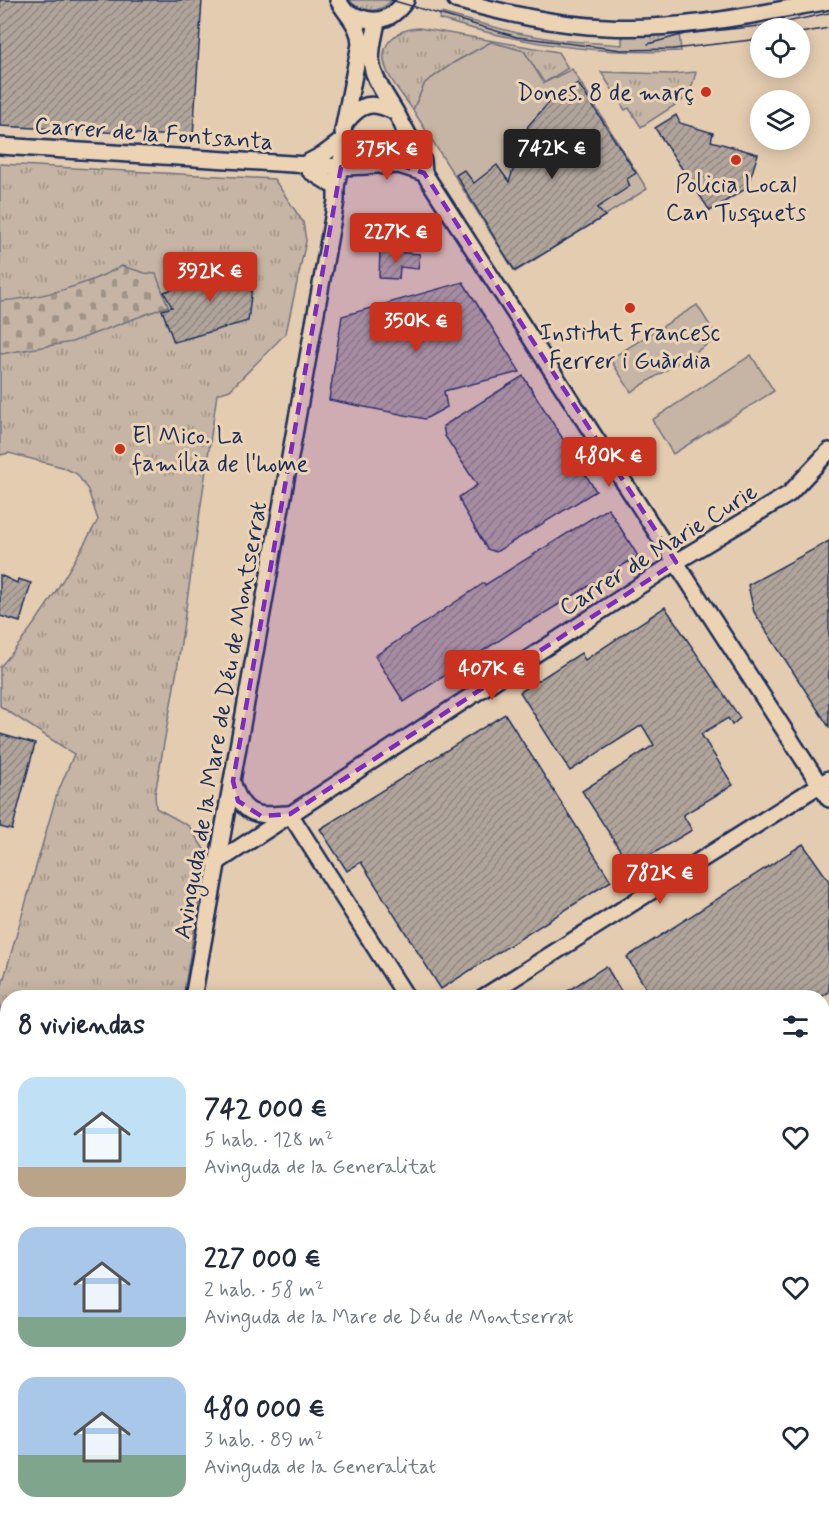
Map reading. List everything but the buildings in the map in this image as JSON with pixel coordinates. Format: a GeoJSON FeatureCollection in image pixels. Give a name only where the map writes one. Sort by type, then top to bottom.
{"type":"FeatureCollection","features":[{"type":"Feature","properties":{"kind":"street"},"geometry":{"type":"LineString","coordinates":[[338,0],[349,13],[360,35],[343,130],[341,167]]}},
{"type":"Feature","properties":{"kind":"street"},"geometry":{"type":"LineString","coordinates":[[349,13],[362,20],[377,21],[394,13],[406,0]]}},
{"type":"Feature","properties":{"kind":"street"},"geometry":{"type":"LineString","coordinates":[[456,0],[545,21],[618,28],[716,22],[829,1]]}},
{"type":"Feature","properties":{"kind":"street"},"geometry":{"type":"LineString","coordinates":[[377,21],[372,66],[375,76],[423,161],[424,173],[675,562],[824,782],[829,799]]}},
{"type":"Feature","properties":{"kind":"street"},"geometry":{"type":"LineString","coordinates":[[346,122],[355,111],[367,105],[381,105],[393,111]]}},
{"type":"Feature","properties":{"kind":"street"},"geometry":{"type":"LineString","coordinates":[[344,142],[356,160],[374,166],[392,161],[400,152],[405,140],[404,127]]}},
{"type":"Feature","properties":{"kind":"street","name":"Carrer de la Fontsanta"},"geometry":{"type":"LineString","coordinates":[[305,164],[344,142]]}},
{"type":"Feature","properties":{"kind":"street","name":"Carrer de la Fontsanta"},"geometry":{"type":"LineString","coordinates":[[0,146],[341,167],[399,165],[424,173]]}},
{"type":"Feature","properties":{"kind":"street","name":"Carrer de la Fontsanta"},"geometry":{"type":"LineString","coordinates":[[305,164],[310,171],[336,187]]}},
{"type":"Feature","properties":{"kind":"street","name":"Avinguda de la Mare de Déu de Montserrat"},"geometry":{"type":"LineString","coordinates":[[194,990],[341,167]]}},
{"type":"Feature","properties":{"kind":"street","name":"Carrer de Marie Curie"},"geometry":{"type":"LineString","coordinates":[[216,863],[675,562],[789,494],[829,451]]}},
{"type":"Feature","properties":{"kind":"street","name":"Carrer de Marie Curie"},"geometry":{"type":"LineString","coordinates":[[233,781],[238,801],[250,812],[261,816],[290,814]]}},
{"type":"Feature","properties":{"kind":"street"},"geometry":{"type":"LineString","coordinates":[[495,990],[824,782]]}},
{"type":"Feature","properties":{"kind":"street"},"geometry":{"type":"LineString","coordinates":[[290,814],[402,990]]}},
{"type":"Feature","properties":{"kind":"highlighted area"},"geometry":{"type":"Polygon","coordinates":[[[399,165],[424,173],[676,562],[290,814],[261,816],[238,801],[233,781],[341,167],[399,165]]]}},
{"type":"Feature","properties":{"kind":"green space"},"geometry":{"type":"Polygon","coordinates":[[[349,0],[392,0],[382,8],[365,10],[349,0]]]}},
{"type":"Feature","properties":{"kind":"green space"},"geometry":{"type":"Polygon","coordinates":[[[441,13],[517,33],[557,40],[622,45],[622,36],[679,32],[681,51],[619,51],[558,46],[469,28],[439,19],[441,13]]]}},
{"type":"Feature","properties":{"kind":"green space"},"geometry":{"type":"Polygon","coordinates":[[[419,28],[558,52],[568,68],[544,83],[524,51],[491,42],[455,62],[425,83],[413,110],[387,71],[384,53],[390,40],[396,35],[419,28]]]}},
{"type":"Feature","properties":{"kind":"green space"},"geometry":{"type":"Polygon","coordinates":[[[491,42],[524,51],[544,83],[572,69],[647,189],[515,272],[413,110],[425,83],[455,62],[491,42]]]}},
{"type":"Feature","properties":{"kind":"green space"},"geometry":{"type":"Polygon","coordinates":[[[601,72],[672,74],[696,72],[689,96],[641,127],[629,108],[625,110],[601,72]]]}},
{"type":"Feature","properties":{"kind":"green space"},"geometry":{"type":"Polygon","coordinates":[[[0,164],[274,179],[303,222],[306,241],[286,333],[230,390],[217,394],[177,670],[155,794],[156,808],[189,826],[207,854],[184,990],[1,990],[56,797],[74,754],[0,706],[0,667],[41,614],[98,520],[88,490],[77,474],[62,467],[9,453],[0,455],[0,164]]]}},
{"type":"Feature","properties":{"kind":"green space"},"geometry":{"type":"Polygon","coordinates":[[[122,266],[156,274],[168,306],[72,342],[0,354],[0,301],[62,290],[122,266]]]}},
{"type":"Feature","properties":{"kind":"green space"},"geometry":{"type":"Polygon","coordinates":[[[697,305],[718,338],[631,392],[610,359],[697,305]]]}},
{"type":"Feature","properties":{"kind":"green space"},"geometry":{"type":"Polygon","coordinates":[[[751,355],[774,391],[673,454],[652,420],[751,355]]]}},
{"type":"Feature","properties":{"kind":"tram line"},"geometry":{"type":"LineString","coordinates":[[391,0],[517,37],[622,50],[673,49],[750,40]]}},
{"type":"Feature","properties":{"kind":"tram line"},"geometry":{"type":"LineString","coordinates":[[648,44],[685,34],[777,24],[829,13]]}},
{"type":"Feature","properties":{"kind":"tram line"},"geometry":{"type":"LineString","coordinates":[[810,31],[829,28]]}},
{"type":"Feature","properties":{"kind":"place","name":"Dones. 8 de març"},"geometry":{"type":"Point","coordinates":[706,92]}},
{"type":"Feature","properties":{"kind":"place","name":"Policia Local Can Tusquets"},"geometry":{"type":"Point","coordinates":[736,160]}},
{"type":"Feature","properties":{"kind":"place","name":"Institut Francesc Ferrer i Guàrdia"},"geometry":{"type":"Point","coordinates":[630,308]}},
{"type":"Feature","properties":{"kind":"place","name":"El Mico. La família de l'home"},"geometry":{"type":"Point","coordinates":[120,449]}}]}
